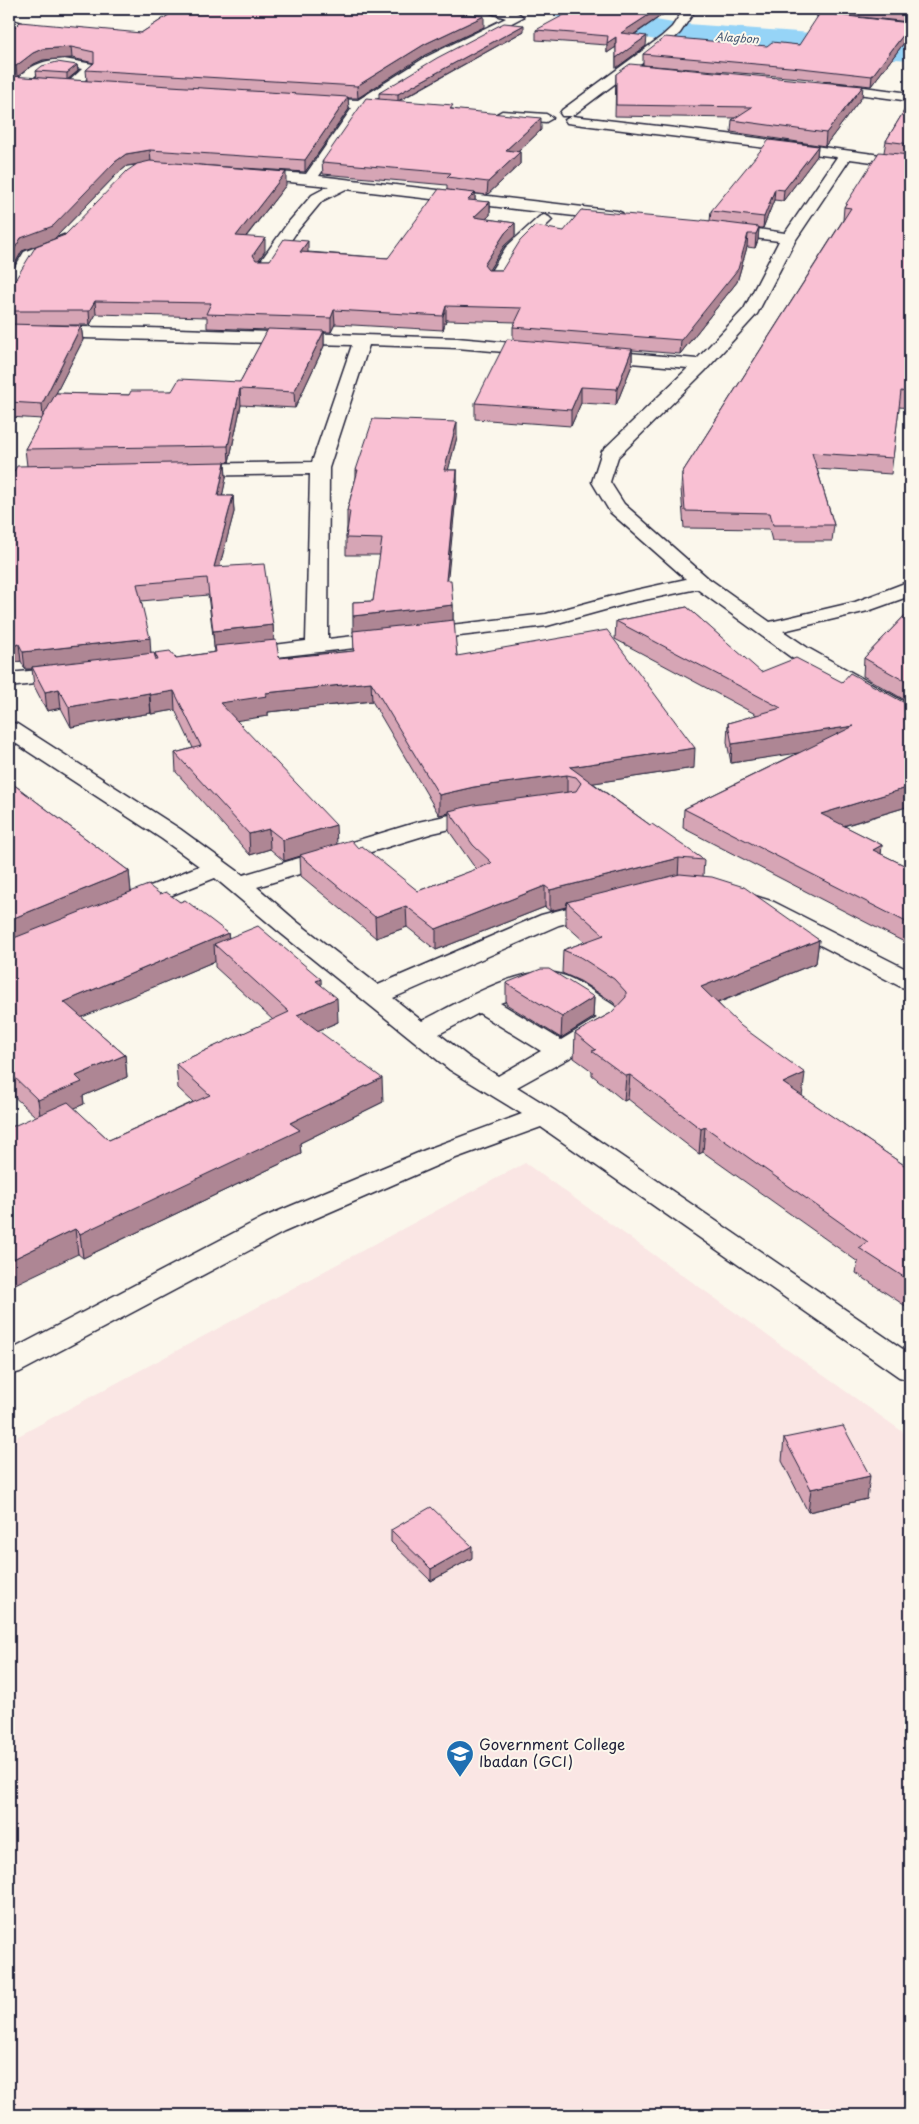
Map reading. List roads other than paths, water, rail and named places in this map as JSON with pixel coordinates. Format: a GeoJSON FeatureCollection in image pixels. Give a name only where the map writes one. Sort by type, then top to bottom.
{"type":"FeatureCollection","features":[{"type":"Feature","properties":{"kind":"street"},"geometry":{"type":"LineString","coordinates":[[310,179],[361,104],[371,96],[431,60],[518,17],[492,9]]}},
{"type":"Feature","properties":{"kind":"street"},"geometry":{"type":"LineString","coordinates":[[492,114],[546,118],[561,122],[570,117],[665,40],[676,30],[690,9]]}},
{"type":"Feature","properties":{"kind":"street"},"geometry":{"type":"LineString","coordinates":[[822,9],[823,18],[826,19],[910,27]]}},
{"type":"Feature","properties":{"kind":"street"},"geometry":{"type":"LineString","coordinates":[[9,23],[18,26],[9,36]]}},
{"type":"Feature","properties":{"kind":"street"},"geometry":{"type":"LineString","coordinates":[[628,69],[647,70]]}},
{"type":"Feature","properties":{"kind":"street"},"geometry":{"type":"LineString","coordinates":[[15,82],[35,77],[86,73],[67,85],[92,86]]}},
{"type":"Feature","properties":{"kind":"street"},"geometry":{"type":"LineString","coordinates":[[810,85],[910,97]]}},
{"type":"Feature","properties":{"kind":"street"},"geometry":{"type":"LineString","coordinates":[[301,100],[408,108]]}},
{"type":"Feature","properties":{"kind":"street"},"geometry":{"type":"LineString","coordinates":[[570,117],[910,163]]}},
{"type":"Feature","properties":{"kind":"street"},"geometry":{"type":"LineString","coordinates":[[846,154],[789,238],[752,311],[609,454],[601,482],[617,508],[700,582],[800,654],[910,714]]}},
{"type":"Feature","properties":{"kind":"street"},"geometry":{"type":"LineString","coordinates":[[234,173],[310,179],[634,218]]}},
{"type":"Feature","properties":{"kind":"street"},"geometry":{"type":"LineString","coordinates":[[263,269],[292,227],[317,198],[344,184]]}},
{"type":"Feature","properties":{"kind":"street"},"geometry":{"type":"LineString","coordinates":[[494,278],[512,250],[556,208]]}},
{"type":"Feature","properties":{"kind":"street"},"geometry":{"type":"LineString","coordinates":[[711,228],[789,238]]}},
{"type":"Feature","properties":{"kind":"street"},"geometry":{"type":"LineString","coordinates":[[9,290],[30,255],[60,244],[74,230]]}},
{"type":"Feature","properties":{"kind":"street"},"geometry":{"type":"LineString","coordinates":[[9,331],[148,333],[457,344],[554,352]]}},
{"type":"Feature","properties":{"kind":"street"},"geometry":{"type":"LineString","coordinates":[[318,646],[320,468],[362,341]]}},
{"type":"Feature","properties":{"kind":"street"},"geometry":{"type":"LineString","coordinates":[[584,354],[701,364]]}},
{"type":"Feature","properties":{"kind":"street"},"geometry":{"type":"LineString","coordinates":[[174,471],[320,468]]}},
{"type":"Feature","properties":{"kind":"street"},"geometry":{"type":"LineString","coordinates":[[221,657],[547,620],[627,598],[700,582]]}},
{"type":"Feature","properties":{"kind":"street"},"geometry":{"type":"LineString","coordinates":[[766,629],[861,607],[907,590],[910,587]]}},
{"type":"Feature","properties":{"kind":"street"},"geometry":{"type":"LineString","coordinates":[[9,680],[86,672]]}},
{"type":"Feature","properties":{"kind":"street"},"geometry":{"type":"LineString","coordinates":[[9,729],[171,834],[239,884],[460,1064],[544,1116],[910,1369]]}},
{"type":"Feature","properties":{"kind":"street"},"geometry":{"type":"LineString","coordinates":[[239,884],[427,827],[474,816],[511,811]]}},
{"type":"Feature","properties":{"kind":"street"},"geometry":{"type":"LineString","coordinates":[[99,916],[217,868]]}},
{"type":"Feature","properties":{"kind":"street"},"geometry":{"type":"LineString","coordinates":[[732,897],[765,907],[910,981]]}},
{"type":"Feature","properties":{"kind":"street"},"geometry":{"type":"LineString","coordinates":[[375,996],[550,920],[623,902]]}},
{"type":"Feature","properties":{"kind":"street"},"geometry":{"type":"LineString","coordinates":[[421,1032],[518,985],[529,981],[548,979],[611,1016],[611,1020],[600,1030],[498,1087]]}},
{"type":"Feature","properties":{"kind":"street"},"geometry":{"type":"LineString","coordinates":[[481,1003],[561,1052]]}},
{"type":"Feature","properties":{"kind":"street"},"geometry":{"type":"LineString","coordinates":[[9,1364],[273,1225],[435,1156],[544,1116]]}},
{"type":"Feature","properties":{"kind":"waterway","name":"Alagbon"},"geometry":{"type":"LineString","coordinates":[[567,9],[586,18],[673,33],[910,50]]}},
{"type":"Feature","properties":{"kind":"place","name":"Government College Ibadan (GCI)"},"geometry":{"type":"Point","coordinates":[460,1778]}}]}
